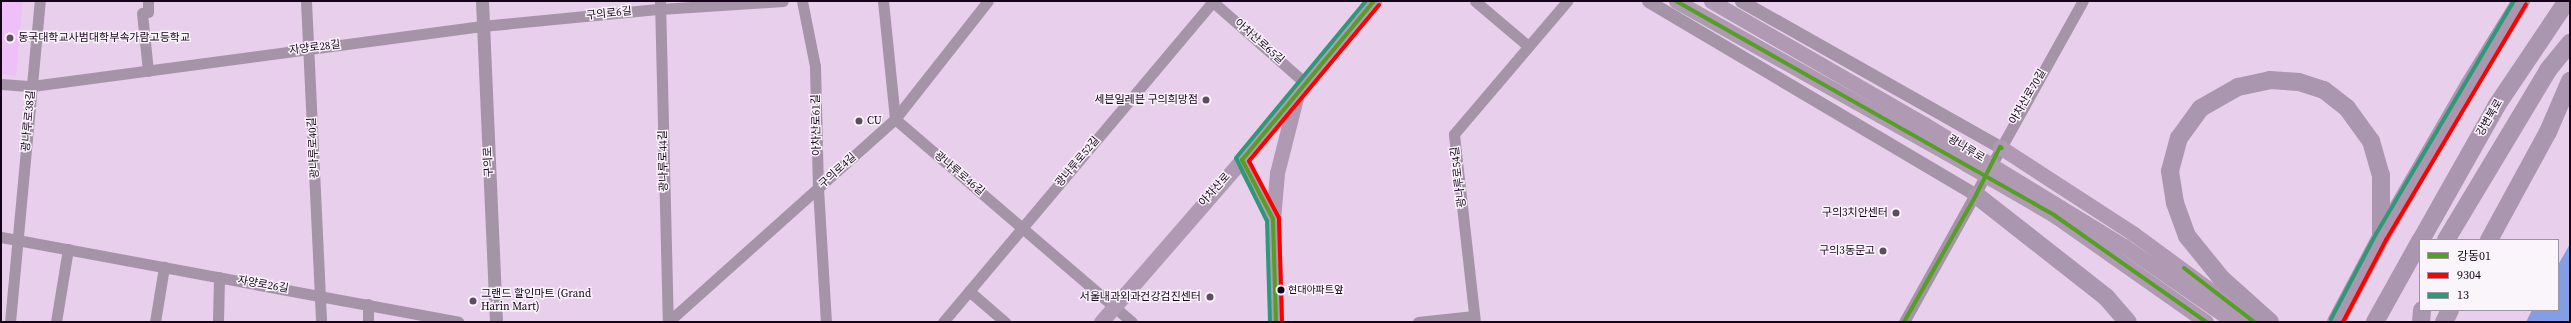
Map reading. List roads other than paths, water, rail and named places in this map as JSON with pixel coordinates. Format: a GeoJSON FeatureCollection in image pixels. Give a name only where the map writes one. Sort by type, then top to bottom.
{"type":"FeatureCollection","features":[{"type":"Feature","properties":{"kind":"highway"},"geometry":{"type":"LineString","coordinates":[[2336,322],[2381,237],[2469,85],[2521,1]]}},
{"type":"Feature","properties":{"kind":"highway","name":"강변북로"},"geometry":{"type":"LineString","coordinates":[[2421,239],[2497,105],[2566,1]]}},
{"type":"Feature","properties":{"kind":"highway"},"geometry":{"type":"LineString","coordinates":[[2447,239],[2548,70],[2570,43]]}},
{"type":"Feature","properties":{"kind":"highway"},"geometry":{"type":"LineString","coordinates":[[2270,322],[2221,278],[2187,236],[2175,203],[2170,171],[2179,138],[2201,108],[2238,87],[2270,80],[2299,82],[2324,90],[2347,108],[2370,141],[2381,175],[2381,237]]}},
{"type":"Feature","properties":{"kind":"highway"},"geometry":{"type":"LineString","coordinates":[[2490,239],[2548,132],[2570,81]]}},
{"type":"Feature","properties":{"kind":"highway"},"geometry":{"type":"LineString","coordinates":[[1976,195],[2106,297],[2128,322]]}},
{"type":"Feature","properties":{"kind":"highway","name":"강변북로"},"geometry":{"type":"LineString","coordinates":[[2375,322],[2419,243]]}},
{"type":"Feature","properties":{"kind":"highway"},"geometry":{"type":"LineString","coordinates":[[2421,322],[2422,311]]}},
{"type":"Feature","properties":{"kind":"highway"},"geometry":{"type":"LineString","coordinates":[[2444,322],[2450,311]]}},
{"type":"Feature","properties":{"kind":"main road","name":"아차산로"},"geometry":{"type":"LineString","coordinates":[[1101,322],[1242,160],[1374,1]]}},
{"type":"Feature","properties":{"kind":"main road","name":"광나루로"},"geometry":{"type":"LineString","coordinates":[[1676,1],[2054,215],[2206,322]]}},
{"type":"Feature","properties":{"kind":"main road","name":"광나루로"},"geometry":{"type":"LineString","coordinates":[[1711,1],[2064,208],[2191,290],[2234,322]]}},
{"type":"Feature","properties":{"kind":"main road"},"geometry":{"type":"LineString","coordinates":[[1276,322],[1273,219],[1277,173],[1301,89]]}},
{"type":"Feature","properties":{"kind":"main road"},"geometry":{"type":"LineString","coordinates":[[2000,147],[2134,234],[2254,322]]}},
{"type":"Feature","properties":{"kind":"main road"},"geometry":{"type":"LineString","coordinates":[[1242,160],[1273,219]]}},
{"type":"Feature","properties":{"kind":"street","name":"광나루로38길"},"geometry":{"type":"LineString","coordinates":[[10,322],[6,304],[18,240],[40,1]]}},
{"type":"Feature","properties":{"kind":"street","name":"광나루로40길"},"geometry":{"type":"LineString","coordinates":[[306,1],[321,296],[321,322]]}},
{"type":"Feature","properties":{"kind":"street","name":"구의로"},"geometry":{"type":"LineString","coordinates":[[482,1],[496,322]]}},
{"type":"Feature","properties":{"kind":"street","name":"구의로6길"},"geometry":{"type":"LineString","coordinates":[[482,26],[660,5],[784,1]]}},
{"type":"Feature","properties":{"kind":"street","name":"아차산로61길"},"geometry":{"type":"LineString","coordinates":[[802,1],[815,66],[818,188],[826,322]]}},
{"type":"Feature","properties":{"kind":"street"},"geometry":{"type":"LineString","coordinates":[[883,1],[895,119]]}},
{"type":"Feature","properties":{"kind":"street","name":"구의로4길"},"geometry":{"type":"LineString","coordinates":[[668,322],[895,119],[988,1]]}},
{"type":"Feature","properties":{"kind":"street","name":"아차산로65길"},"geometry":{"type":"LineString","coordinates":[[1212,1],[1301,89]]}},
{"type":"Feature","properties":{"kind":"street","name":"광나루로52길"},"geometry":{"type":"LineString","coordinates":[[943,322],[1212,1]]}},
{"type":"Feature","properties":{"kind":"street"},"geometry":{"type":"LineString","coordinates":[[1475,1],[1528,46]]}},
{"type":"Feature","properties":{"kind":"street","name":"광나루로54길"},"geometry":{"type":"LineString","coordinates":[[1475,319],[1454,134],[1567,1]]}},
{"type":"Feature","properties":{"kind":"street"},"geometry":{"type":"LineString","coordinates":[[1648,1],[1976,195]]}},
{"type":"Feature","properties":{"kind":"street"},"geometry":{"type":"LineString","coordinates":[[1741,1],[2000,147]]}},
{"type":"Feature","properties":{"kind":"street","name":"아차산로70길"},"geometry":{"type":"LineString","coordinates":[[1904,322],[1976,195],[2000,147],[2083,1]]}},
{"type":"Feature","properties":{"kind":"street","name":"광나루로44길"},"geometry":{"type":"LineString","coordinates":[[660,5],[668,322]]}},
{"type":"Feature","properties":{"kind":"street"},"geometry":{"type":"LineString","coordinates":[[146,9],[148,71]]}},
{"type":"Feature","properties":{"kind":"street","name":"자양로28길"},"geometry":{"type":"LineString","coordinates":[[1,84],[32,86],[482,26]]}},
{"type":"Feature","properties":{"kind":"street","name":"광나루로46길"},"geometry":{"type":"LineString","coordinates":[[895,119],[1132,322]]}},
{"type":"Feature","properties":{"kind":"street","name":"자양로26길"},"geometry":{"type":"LineString","coordinates":[[1,237],[368,304],[458,322]]}},
{"type":"Feature","properties":{"kind":"street"},"geometry":{"type":"LineString","coordinates":[[56,322],[68,249]]}},
{"type":"Feature","properties":{"kind":"street"},"geometry":{"type":"LineString","coordinates":[[155,322],[164,267]]}},
{"type":"Feature","properties":{"kind":"street"},"geometry":{"type":"LineString","coordinates":[[218,322],[219,277]]}},
{"type":"Feature","properties":{"kind":"street"},"geometry":{"type":"LineString","coordinates":[[969,291],[1005,322]]}},
{"type":"Feature","properties":{"kind":"street"},"geometry":{"type":"LineString","coordinates":[[368,304],[368,322]]}},
{"type":"Feature","properties":{"kind":"street"},"geometry":{"type":"LineString","coordinates":[[1418,322],[1475,319]]}},
{"type":"Feature","properties":{"kind":"water"},"geometry":{"type":"Polygon","coordinates":[[[2570,244],[2570,322],[2526,322],[2532,311],[2559,311],[2559,263],[2570,244]]]}},
{"type":"Feature","properties":{"kind":"place","name":"동국대학교사범대학부속가람고등학교"},"geometry":{"type":"Point","coordinates":[10,38]}},
{"type":"Feature","properties":{"kind":"place","name":"세븐일레븐 구의희망점"},"geometry":{"type":"Point","coordinates":[1206,100]}},
{"type":"Feature","properties":{"kind":"place","name":"CU"},"geometry":{"type":"Point","coordinates":[859,121]}},
{"type":"Feature","properties":{"kind":"place","name":"구의3치안센터"},"geometry":{"type":"Point","coordinates":[1896,213]}},
{"type":"Feature","properties":{"kind":"place","name":"구의3동문고"},"geometry":{"type":"Point","coordinates":[1883,251]}},
{"type":"Feature","properties":{"kind":"place","name":"현대아파트앞"},"geometry":{"type":"Point","coordinates":[1281,290]}},
{"type":"Feature","properties":{"kind":"place","name":"서울내과외과건강검진센터"},"geometry":{"type":"Point","coordinates":[1210,297]}},
{"type":"Feature","properties":{"kind":"place","name":"그랜드 할인마트 (Grand Harin Mart)"},"geometry":{"type":"Point","coordinates":[473,301]}}]}
